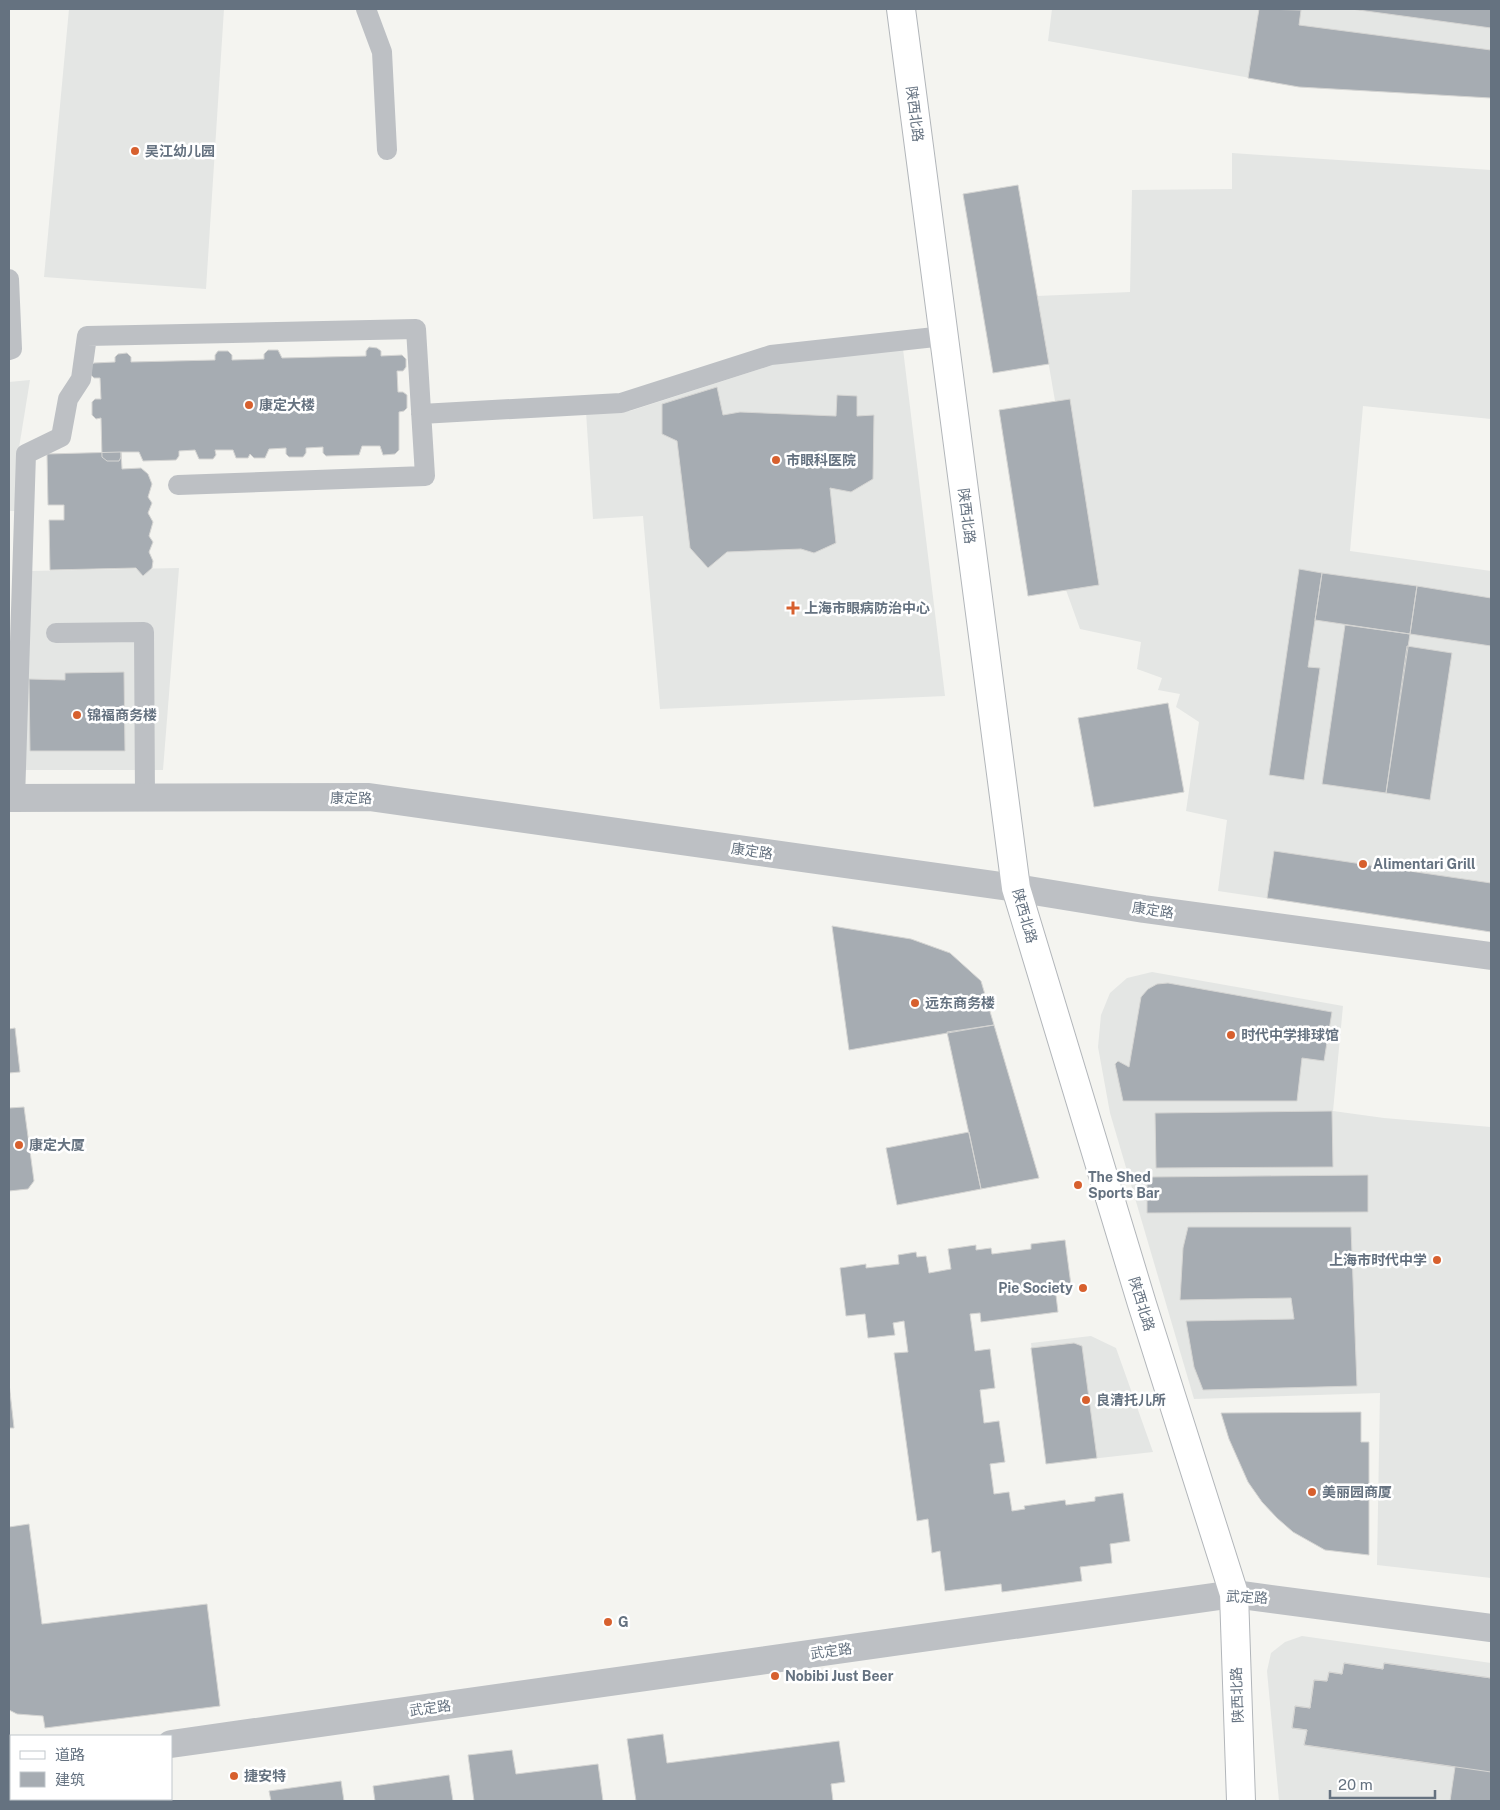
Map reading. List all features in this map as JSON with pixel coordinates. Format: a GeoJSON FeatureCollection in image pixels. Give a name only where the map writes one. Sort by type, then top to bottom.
{"type":"FeatureCollection","features":[{"type":"Feature","properties":{"kind":"main road","name":"陕西北路"},"geometry":{"type":"LineString","coordinates":[[901,9],[1016,888],[1142,1304],[1234,1594],[1240,1801]]}},
{"type":"Feature","properties":{"kind":"street","name":"康定路"},"geometry":{"type":"LineString","coordinates":[[12,799],[369,797],[1016,888],[1144,909],[1491,956]]}},
{"type":"Feature","properties":{"kind":"street","name":"武定路"},"geometry":{"type":"LineString","coordinates":[[172,1744],[1234,1594],[1491,1628]]}},
{"type":"Feature","properties":{"kind":"lane"},"geometry":{"type":"LineString","coordinates":[[366,9],[382,52],[387,150]]}},
{"type":"Feature","properties":{"kind":"lane"},"geometry":{"type":"LineString","coordinates":[[9,279],[12,349],[9,350]]}},
{"type":"Feature","properties":{"kind":"lane"},"geometry":{"type":"LineString","coordinates":[[12,799],[26,454],[61,437],[68,399],[81,379],[87,336],[416,329],[425,476],[178,484]]}},
{"type":"Feature","properties":{"kind":"lane"},"geometry":{"type":"LineString","coordinates":[[421,414],[621,403],[771,355],[944,336]]}},
{"type":"Feature","properties":{"kind":"lane"},"geometry":{"type":"LineString","coordinates":[[56,633],[144,632],[145,798]]}},
{"type":"Feature","properties":{"kind":"shaded area","name":"吴江幼儿园"},"geometry":{"type":"Polygon","coordinates":[[[69,9],[224,9],[206,289],[44,277],[69,9]]]}},
{"type":"Feature","properties":{"kind":"shaded area"},"geometry":{"type":"Polygon","coordinates":[[[1052,9],[1491,9],[1491,98],[1299,87],[1048,41],[1052,9]]]}},
{"type":"Feature","properties":{"kind":"shaded area"},"geometry":{"type":"Polygon","coordinates":[[[1232,153],[1491,170],[1491,419],[1363,406],[1350,551],[1491,571],[1491,932],[1218,891],[1227,820],[1186,811],[1199,722],[1176,707],[1180,694],[1158,690],[1162,678],[1137,669],[1141,642],[1080,629],[1066,590],[1099,584],[1070,399],[1055,401],[1037,296],[1130,292],[1132,190],[1232,189],[1232,153]]]}},
{"type":"Feature","properties":{"kind":"shaded area","name":"上海市眼病防治中心"},"geometry":{"type":"Polygon","coordinates":[[[903,349],[945,696],[660,709],[643,516],[593,519],[586,412],[630,411],[779,363],[903,349]]]}},
{"type":"Feature","properties":{"kind":"shaded area"},"geometry":{"type":"Polygon","coordinates":[[[30,380],[18,454],[19,511],[9,511],[9,382],[30,380]]]}},
{"type":"Feature","properties":{"kind":"shaded area"},"geometry":{"type":"Polygon","coordinates":[[[179,568],[163,770],[24,770],[29,571],[179,568]]]}},
{"type":"Feature","properties":{"kind":"shaded area"},"geometry":{"type":"Polygon","coordinates":[[[1152,972],[1343,1006],[1333,1111],[1384,1118],[1491,1127],[1491,1578],[1377,1565],[1380,1393],[1194,1399],[1110,1113],[1098,1047],[1101,1015],[1110,993],[1127,978],[1152,972]]]}},
{"type":"Feature","properties":{"kind":"shaded area","name":"良清托儿所"},"geometry":{"type":"Polygon","coordinates":[[[1091,1336],[1116,1348],[1153,1452],[1046,1464],[1031,1343],[1091,1336]]]}},
{"type":"Feature","properties":{"kind":"shaded area"},"geometry":{"type":"Polygon","coordinates":[[[1302,1636],[1491,1663],[1491,1801],[1279,1801],[1267,1671],[1271,1653],[1285,1642],[1302,1636]]]}},
{"type":"Feature","properties":{"kind":"building"},"geometry":{"type":"Polygon","coordinates":[[[1259,9],[1301,10],[1299,25],[1491,50],[1491,98],[1299,87],[1248,78],[1259,9]]]}},
{"type":"Feature","properties":{"kind":"building"},"geometry":{"type":"Polygon","coordinates":[[[1351,9],[1491,9],[1491,28],[1351,9]]]}},
{"type":"Feature","properties":{"kind":"building"},"geometry":{"type":"Polygon","coordinates":[[[1018,185],[1049,364],[993,373],[963,194],[1018,185]]]}},
{"type":"Feature","properties":{"kind":"building","name":"康定大楼"},"geometry":{"type":"Polygon","coordinates":[[[369,347],[377,348],[381,351],[381,356],[402,355],[406,359],[406,367],[403,371],[397,371],[398,392],[403,392],[407,395],[407,408],[399,412],[399,450],[395,454],[383,455],[380,446],[362,446],[359,455],[326,456],[323,453],[323,447],[306,448],[306,453],[303,457],[289,457],[286,454],[286,448],[269,449],[265,458],[254,458],[250,454],[248,458],[236,458],[233,450],[215,450],[216,455],[213,459],[199,459],[195,450],[179,451],[179,456],[176,460],[143,461],[139,452],[121,452],[119,461],[107,461],[102,457],[101,418],[96,419],[92,415],[92,402],[95,399],[101,399],[100,378],[94,378],[91,375],[91,366],[94,363],[115,362],[115,357],[118,354],[127,353],[131,357],[131,362],[215,360],[215,355],[218,351],[228,351],[232,355],[232,360],[264,359],[264,354],[268,350],[278,350],[282,358],[366,356],[366,351],[369,347]]]}},
{"type":"Feature","properties":{"kind":"building","name":"市眼科医院"},"geometry":{"type":"Polygon","coordinates":[[[717,387],[723,415],[740,412],[836,416],[837,395],[857,396],[857,416],[874,415],[873,479],[851,492],[830,488],[836,543],[814,553],[801,549],[727,552],[708,568],[690,548],[677,441],[662,434],[662,404],[717,387]]]}},
{"type":"Feature","properties":{"kind":"building"},"geometry":{"type":"Polygon","coordinates":[[[1070,399],[1099,585],[1028,596],[999,410],[1070,399]]]}},
{"type":"Feature","properties":{"kind":"building"},"geometry":{"type":"Polygon","coordinates":[[[121,452],[122,469],[141,468],[148,474],[152,484],[148,497],[152,503],[148,513],[153,522],[149,536],[153,542],[149,552],[153,561],[152,568],[143,576],[136,568],[50,570],[49,520],[64,520],[64,505],[48,505],[47,454],[121,452]]]}},
{"type":"Feature","properties":{"kind":"building"},"geometry":{"type":"Polygon","coordinates":[[[1299,569],[1322,573],[1308,667],[1320,668],[1304,780],[1269,775],[1299,569]]]}},
{"type":"Feature","properties":{"kind":"building"},"geometry":{"type":"Polygon","coordinates":[[[1322,573],[1417,586],[1410,634],[1315,620],[1322,573]]]}},
{"type":"Feature","properties":{"kind":"building"},"geometry":{"type":"Polygon","coordinates":[[[1417,586],[1491,598],[1491,646],[1410,634],[1417,586]]]}},
{"type":"Feature","properties":{"kind":"building"},"geometry":{"type":"Polygon","coordinates":[[[1345,625],[1410,634],[1386,793],[1322,784],[1345,625]]]}},
{"type":"Feature","properties":{"kind":"building"},"geometry":{"type":"Polygon","coordinates":[[[1407,646],[1452,653],[1430,800],[1386,793],[1407,646]]]}},
{"type":"Feature","properties":{"kind":"building","name":"锦福商务楼"},"geometry":{"type":"Polygon","coordinates":[[[124,672],[125,751],[30,751],[29,679],[65,680],[65,673],[124,672]]]}},
{"type":"Feature","properties":{"kind":"building"},"geometry":{"type":"Polygon","coordinates":[[[1168,703],[1184,792],[1094,807],[1078,718],[1168,703]]]}},
{"type":"Feature","properties":{"kind":"building"},"geometry":{"type":"Polygon","coordinates":[[[1274,851],[1491,883],[1491,932],[1267,898],[1274,851]]]}},
{"type":"Feature","properties":{"kind":"building","name":"远东商务楼"},"geometry":{"type":"Polygon","coordinates":[[[832,926],[911,939],[950,953],[981,981],[994,1025],[849,1050],[832,926]]]}},
{"type":"Feature","properties":{"kind":"building","name":"时代中学排球馆"},"geometry":{"type":"Polygon","coordinates":[[[1168,983],[1332,1012],[1324,1061],[1302,1058],[1297,1101],[1123,1101],[1115,1064],[1118,1061],[1129,1067],[1141,997],[1148,989],[1157,984],[1168,983]]]}},
{"type":"Feature","properties":{"kind":"building"},"geometry":{"type":"Polygon","coordinates":[[[994,1025],[1039,1178],[981,1189],[947,1032],[994,1025]]]}},
{"type":"Feature","properties":{"kind":"building"},"geometry":{"type":"Polygon","coordinates":[[[15,1028],[20,1072],[9,1073],[9,1029],[15,1028]]]}},
{"type":"Feature","properties":{"kind":"building","name":"康定大厦"},"geometry":{"type":"Polygon","coordinates":[[[24,1107],[34,1181],[28,1189],[9,1191],[9,1108],[24,1107]]]}},
{"type":"Feature","properties":{"kind":"building"},"geometry":{"type":"Polygon","coordinates":[[[1332,1111],[1333,1167],[1156,1168],[1155,1113],[1332,1111]]]}},
{"type":"Feature","properties":{"kind":"building"},"geometry":{"type":"Polygon","coordinates":[[[969,1132],[981,1189],[897,1205],[886,1148],[969,1132]]]}},
{"type":"Feature","properties":{"kind":"building"},"geometry":{"type":"Polygon","coordinates":[[[1368,1175],[1368,1212],[1147,1213],[1147,1177],[1368,1175]]]}},
{"type":"Feature","properties":{"kind":"building"},"geometry":{"type":"Polygon","coordinates":[[[1188,1227],[1351,1227],[1357,1386],[1203,1390],[1194,1367],[1186,1321],[1294,1319],[1291,1298],[1180,1300],[1183,1248],[1188,1227]]]}},
{"type":"Feature","properties":{"kind":"building"},"geometry":{"type":"Polygon","coordinates":[[[1065,1240],[1071,1285],[1055,1287],[1058,1312],[981,1322],[980,1313],[970,1314],[975,1351],[990,1349],[995,1388],[980,1390],[984,1423],[999,1421],[1005,1462],[990,1464],[994,1494],[1009,1492],[1012,1511],[1025,1509],[1024,1506],[1065,1500],[1066,1505],[1095,1501],[1095,1497],[1123,1493],[1130,1541],[1110,1544],[1112,1563],[1080,1567],[1082,1581],[1002,1592],[1001,1584],[945,1591],[940,1551],[932,1553],[928,1519],[917,1521],[894,1353],[908,1352],[904,1321],[893,1323],[895,1335],[868,1338],[865,1314],[846,1316],[840,1268],[866,1264],[866,1268],[899,1264],[898,1255],[916,1252],[917,1257],[926,1256],[929,1273],[951,1269],[948,1249],[976,1245],[976,1250],[991,1248],[992,1254],[1031,1249],[1031,1244],[1065,1240]]]}},
{"type":"Feature","properties":{"kind":"building"},"geometry":{"type":"Polygon","coordinates":[[[1074,1343],[1082,1346],[1097,1458],[1046,1464],[1031,1348],[1074,1343]]]}},
{"type":"Feature","properties":{"kind":"building"},"geometry":{"type":"Polygon","coordinates":[[[9,1383],[14,1428],[9,1428],[9,1383]]]}},
{"type":"Feature","properties":{"kind":"building","name":"美丽园商厦"},"geometry":{"type":"Polygon","coordinates":[[[1361,1412],[1361,1442],[1369,1442],[1369,1555],[1325,1550],[1293,1532],[1277,1518],[1262,1502],[1248,1482],[1229,1439],[1221,1413],[1361,1412]]]}},
{"type":"Feature","properties":{"kind":"building"},"geometry":{"type":"Polygon","coordinates":[[[29,1524],[42,1624],[207,1604],[220,1706],[45,1728],[43,1716],[17,1714],[9,1710],[9,1527],[29,1524]]]}},
{"type":"Feature","properties":{"kind":"building"},"geometry":{"type":"Polygon","coordinates":[[[1344,1663],[1383,1669],[1384,1663],[1491,1678],[1491,1801],[1450,1801],[1455,1767],[1304,1745],[1307,1730],[1292,1728],[1295,1706],[1310,1708],[1314,1680],[1327,1681],[1329,1672],[1342,1674],[1344,1663]]]}},
{"type":"Feature","properties":{"kind":"building"},"geometry":{"type":"Polygon","coordinates":[[[1344,1663],[1383,1669],[1384,1663],[1491,1678],[1491,1772],[1304,1745],[1307,1730],[1292,1728],[1295,1706],[1310,1708],[1314,1680],[1327,1681],[1329,1672],[1342,1674],[1344,1663]]]}},
{"type":"Feature","properties":{"kind":"building"},"geometry":{"type":"Polygon","coordinates":[[[663,1734],[667,1763],[839,1741],[845,1782],[831,1784],[833,1801],[636,1801],[627,1739],[663,1734]]]}},
{"type":"Feature","properties":{"kind":"building"},"geometry":{"type":"Polygon","coordinates":[[[512,1750],[516,1774],[598,1764],[603,1801],[474,1801],[468,1755],[512,1750]]]}},
{"type":"Feature","properties":{"kind":"building"},"geometry":{"type":"Polygon","coordinates":[[[449,1775],[453,1801],[375,1801],[373,1786],[449,1775]]]}},
{"type":"Feature","properties":{"kind":"building"},"geometry":{"type":"Polygon","coordinates":[[[341,1781],[344,1801],[271,1801],[269,1791],[341,1781]]]}},
{"type":"Feature","properties":{"kind":"place","name":"吴江幼儿园"},"geometry":{"type":"Point","coordinates":[135,151]}},
{"type":"Feature","properties":{"kind":"place","name":"康定大楼"},"geometry":{"type":"Point","coordinates":[249,405]}},
{"type":"Feature","properties":{"kind":"place","name":"市眼科医院"},"geometry":{"type":"Point","coordinates":[776,460]}},
{"type":"Feature","properties":{"kind":"place","name":"上海市眼病防治中心"},"geometry":{"type":"Point","coordinates":[793,608]}},
{"type":"Feature","properties":{"kind":"place","name":"锦福商务楼"},"geometry":{"type":"Point","coordinates":[77,715]}},
{"type":"Feature","properties":{"kind":"place","name":"Alimentari Grill"},"geometry":{"type":"Point","coordinates":[1363,864]}},
{"type":"Feature","properties":{"kind":"place","name":"远东商务楼"},"geometry":{"type":"Point","coordinates":[915,1003]}},
{"type":"Feature","properties":{"kind":"place","name":"时代中学排球馆"},"geometry":{"type":"Point","coordinates":[1231,1035]}},
{"type":"Feature","properties":{"kind":"place","name":"康定大厦"},"geometry":{"type":"Point","coordinates":[19,1145]}},
{"type":"Feature","properties":{"kind":"place","name":"The Shed Sports Bar"},"geometry":{"type":"Point","coordinates":[1078,1185]}},
{"type":"Feature","properties":{"kind":"place","name":"上海市时代中学"},"geometry":{"type":"Point","coordinates":[1437,1260]}},
{"type":"Feature","properties":{"kind":"place","name":"Pie Society"},"geometry":{"type":"Point","coordinates":[1083,1288]}},
{"type":"Feature","properties":{"kind":"place","name":"良清托儿所"},"geometry":{"type":"Point","coordinates":[1086,1400]}},
{"type":"Feature","properties":{"kind":"place","name":"美丽园商厦"},"geometry":{"type":"Point","coordinates":[1312,1492]}},
{"type":"Feature","properties":{"kind":"place","name":"G"},"geometry":{"type":"Point","coordinates":[608,1622]}},
{"type":"Feature","properties":{"kind":"place","name":"Nobibi Just Beer"},"geometry":{"type":"Point","coordinates":[775,1676]}},
{"type":"Feature","properties":{"kind":"place","name":"捷安特"},"geometry":{"type":"Point","coordinates":[234,1776]}}]}
